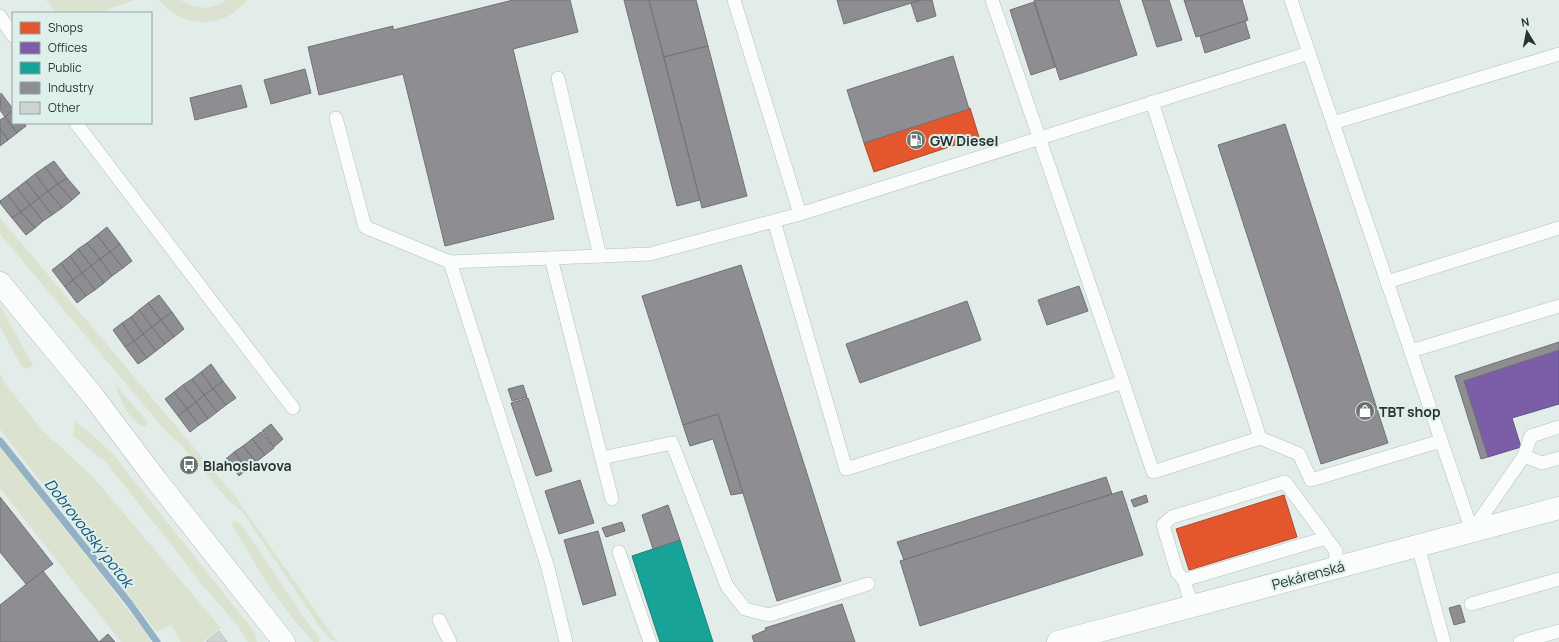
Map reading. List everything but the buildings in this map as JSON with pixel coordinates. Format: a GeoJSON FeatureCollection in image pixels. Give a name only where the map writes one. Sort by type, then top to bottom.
{"type":"FeatureCollection","features":[{"type":"Feature","properties":{"kind":"street"},"geometry":{"type":"LineString","coordinates":[[0,283],[92,396],[271,633],[284,642]]}},
{"type":"Feature","properties":{"kind":"street","name":"Pekárenská"},"geometry":{"type":"LineString","coordinates":[[1058,642],[1559,508]]}},
{"type":"Feature","properties":{"kind":"lane"},"geometry":{"type":"LineString","coordinates":[[734,0],[800,214]]}},
{"type":"Feature","properties":{"kind":"lane"},"geometry":{"type":"LineString","coordinates":[[992,0],[1153,472],[1260,438],[1299,454],[1311,480],[1441,441]]}},
{"type":"Feature","properties":{"kind":"lane"},"geometry":{"type":"LineString","coordinates":[[1291,0],[1472,531]]}},
{"type":"Feature","properties":{"kind":"lane"},"geometry":{"type":"LineString","coordinates":[[0,16],[12,34]]}},
{"type":"Feature","properties":{"kind":"lane"},"geometry":{"type":"LineString","coordinates":[[336,118],[364,227],[450,262],[650,254],[800,214],[1039,137],[1309,53]]}},
{"type":"Feature","properties":{"kind":"lane"},"geometry":{"type":"LineString","coordinates":[[1333,123],[1559,54]]}},
{"type":"Feature","properties":{"kind":"lane"},"geometry":{"type":"LineString","coordinates":[[558,78],[600,256]]}},
{"type":"Feature","properties":{"kind":"lane"},"geometry":{"type":"LineString","coordinates":[[1152,102],[1260,438]]}},
{"type":"Feature","properties":{"kind":"lane"},"geometry":{"type":"LineString","coordinates":[[77,124],[293,408]]}},
{"type":"Feature","properties":{"kind":"lane"},"geometry":{"type":"LineString","coordinates":[[774,221],[846,469],[1123,382]]}},
{"type":"Feature","properties":{"kind":"lane"},"geometry":{"type":"LineString","coordinates":[[1387,282],[1559,228]]}},
{"type":"Feature","properties":{"kind":"lane"},"geometry":{"type":"LineString","coordinates":[[552,258],[612,500]]}},
{"type":"Feature","properties":{"kind":"lane"},"geometry":{"type":"LineString","coordinates":[[450,262],[548,568],[566,642]]}},
{"type":"Feature","properties":{"kind":"lane"},"geometry":{"type":"LineString","coordinates":[[1411,351],[1559,306]]}},
{"type":"Feature","properties":{"kind":"lane"},"geometry":{"type":"LineString","coordinates":[[1472,531],[1524,456],[1531,436],[1559,427]]}},
{"type":"Feature","properties":{"kind":"lane"},"geometry":{"type":"LineString","coordinates":[[602,458],[672,443],[726,586],[745,609],[769,615],[868,584]]}},
{"type":"Feature","properties":{"kind":"lane"},"geometry":{"type":"LineString","coordinates":[[1524,456],[1542,463],[1559,458]]}},
{"type":"Feature","properties":{"kind":"lane"},"geometry":{"type":"LineString","coordinates":[[1192,606],[1184,580],[1177,572],[1163,525],[1172,517],[1285,482],[1336,551],[1335,568]]}},
{"type":"Feature","properties":{"kind":"lane"},"geometry":{"type":"LineString","coordinates":[[1184,580],[1326,538]]}},
{"type":"Feature","properties":{"kind":"lane"},"geometry":{"type":"LineString","coordinates":[[1418,546],[1444,642]]}},
{"type":"Feature","properties":{"kind":"lane"},"geometry":{"type":"LineString","coordinates":[[619,552],[650,642]]}},
{"type":"Feature","properties":{"kind":"lane"},"geometry":{"type":"LineString","coordinates":[[1471,604],[1559,579]]}},
{"type":"Feature","properties":{"kind":"lane"},"geometry":{"type":"LineString","coordinates":[[439,620],[450,642]]}},
{"type":"Feature","properties":{"kind":"lane"},"geometry":{"type":"LineString","coordinates":[[1520,642],[1559,631]]}},
{"type":"Feature","properties":{"kind":"green space"},"geometry":{"type":"Polygon","coordinates":[[[46,0],[135,0],[101,12],[55,12],[46,0]]]}},
{"type":"Feature","properties":{"kind":"green space"},"geometry":{"type":"Polygon","coordinates":[[[159,0],[180,0],[194,6],[206,8],[227,0],[247,0],[237,10],[226,17],[215,21],[203,22],[191,21],[180,16],[169,10],[159,0]]]}},
{"type":"Feature","properties":{"kind":"green space"},"geometry":{"type":"Polygon","coordinates":[[[0,218],[234,495],[337,642],[330,639],[317,623],[242,511],[230,502],[183,447],[164,429],[0,234],[0,218]]]}},
{"type":"Feature","properties":{"kind":"green space"},"geometry":{"type":"Polygon","coordinates":[[[0,306],[33,365],[28,369],[21,365],[0,327],[0,306]]]}},
{"type":"Feature","properties":{"kind":"green space"},"geometry":{"type":"Polygon","coordinates":[[[0,373],[4,382],[41,429],[93,477],[221,628],[204,642],[181,642],[171,625],[157,632],[0,429],[0,373]]]}},
{"type":"Feature","properties":{"kind":"green space"},"geometry":{"type":"Polygon","coordinates":[[[116,385],[146,420],[147,425],[144,427],[129,414],[120,397],[116,385]]]}},
{"type":"Feature","properties":{"kind":"green space"},"geometry":{"type":"Polygon","coordinates":[[[75,422],[86,429],[112,453],[249,625],[255,633],[257,642],[248,642],[238,626],[205,588],[106,462],[73,436],[75,422]]]}},
{"type":"Feature","properties":{"kind":"green space"},"geometry":{"type":"Polygon","coordinates":[[[0,446],[143,629],[151,642],[121,642],[0,488],[0,446]]]}},
{"type":"Feature","properties":{"kind":"green space"},"geometry":{"type":"Polygon","coordinates":[[[233,522],[238,522],[242,525],[305,619],[319,637],[319,642],[313,642],[291,616],[265,580],[232,525],[233,522]]]}},
{"type":"Feature","properties":{"kind":"waterway","name":"Dobrovodský potok"},"geometry":{"type":"LineString","coordinates":[[0,441],[130,604],[157,642]]}},
{"type":"Feature","properties":{"kind":"place","name":"GW Diesel"},"geometry":{"type":"Point","coordinates":[916,140]}},
{"type":"Feature","properties":{"kind":"place","name":"TBT shop"},"geometry":{"type":"Point","coordinates":[1365,411]}},
{"type":"Feature","properties":{"kind":"place","name":"Blahoslavova"},"geometry":{"type":"Point","coordinates":[189,465]}}]}
